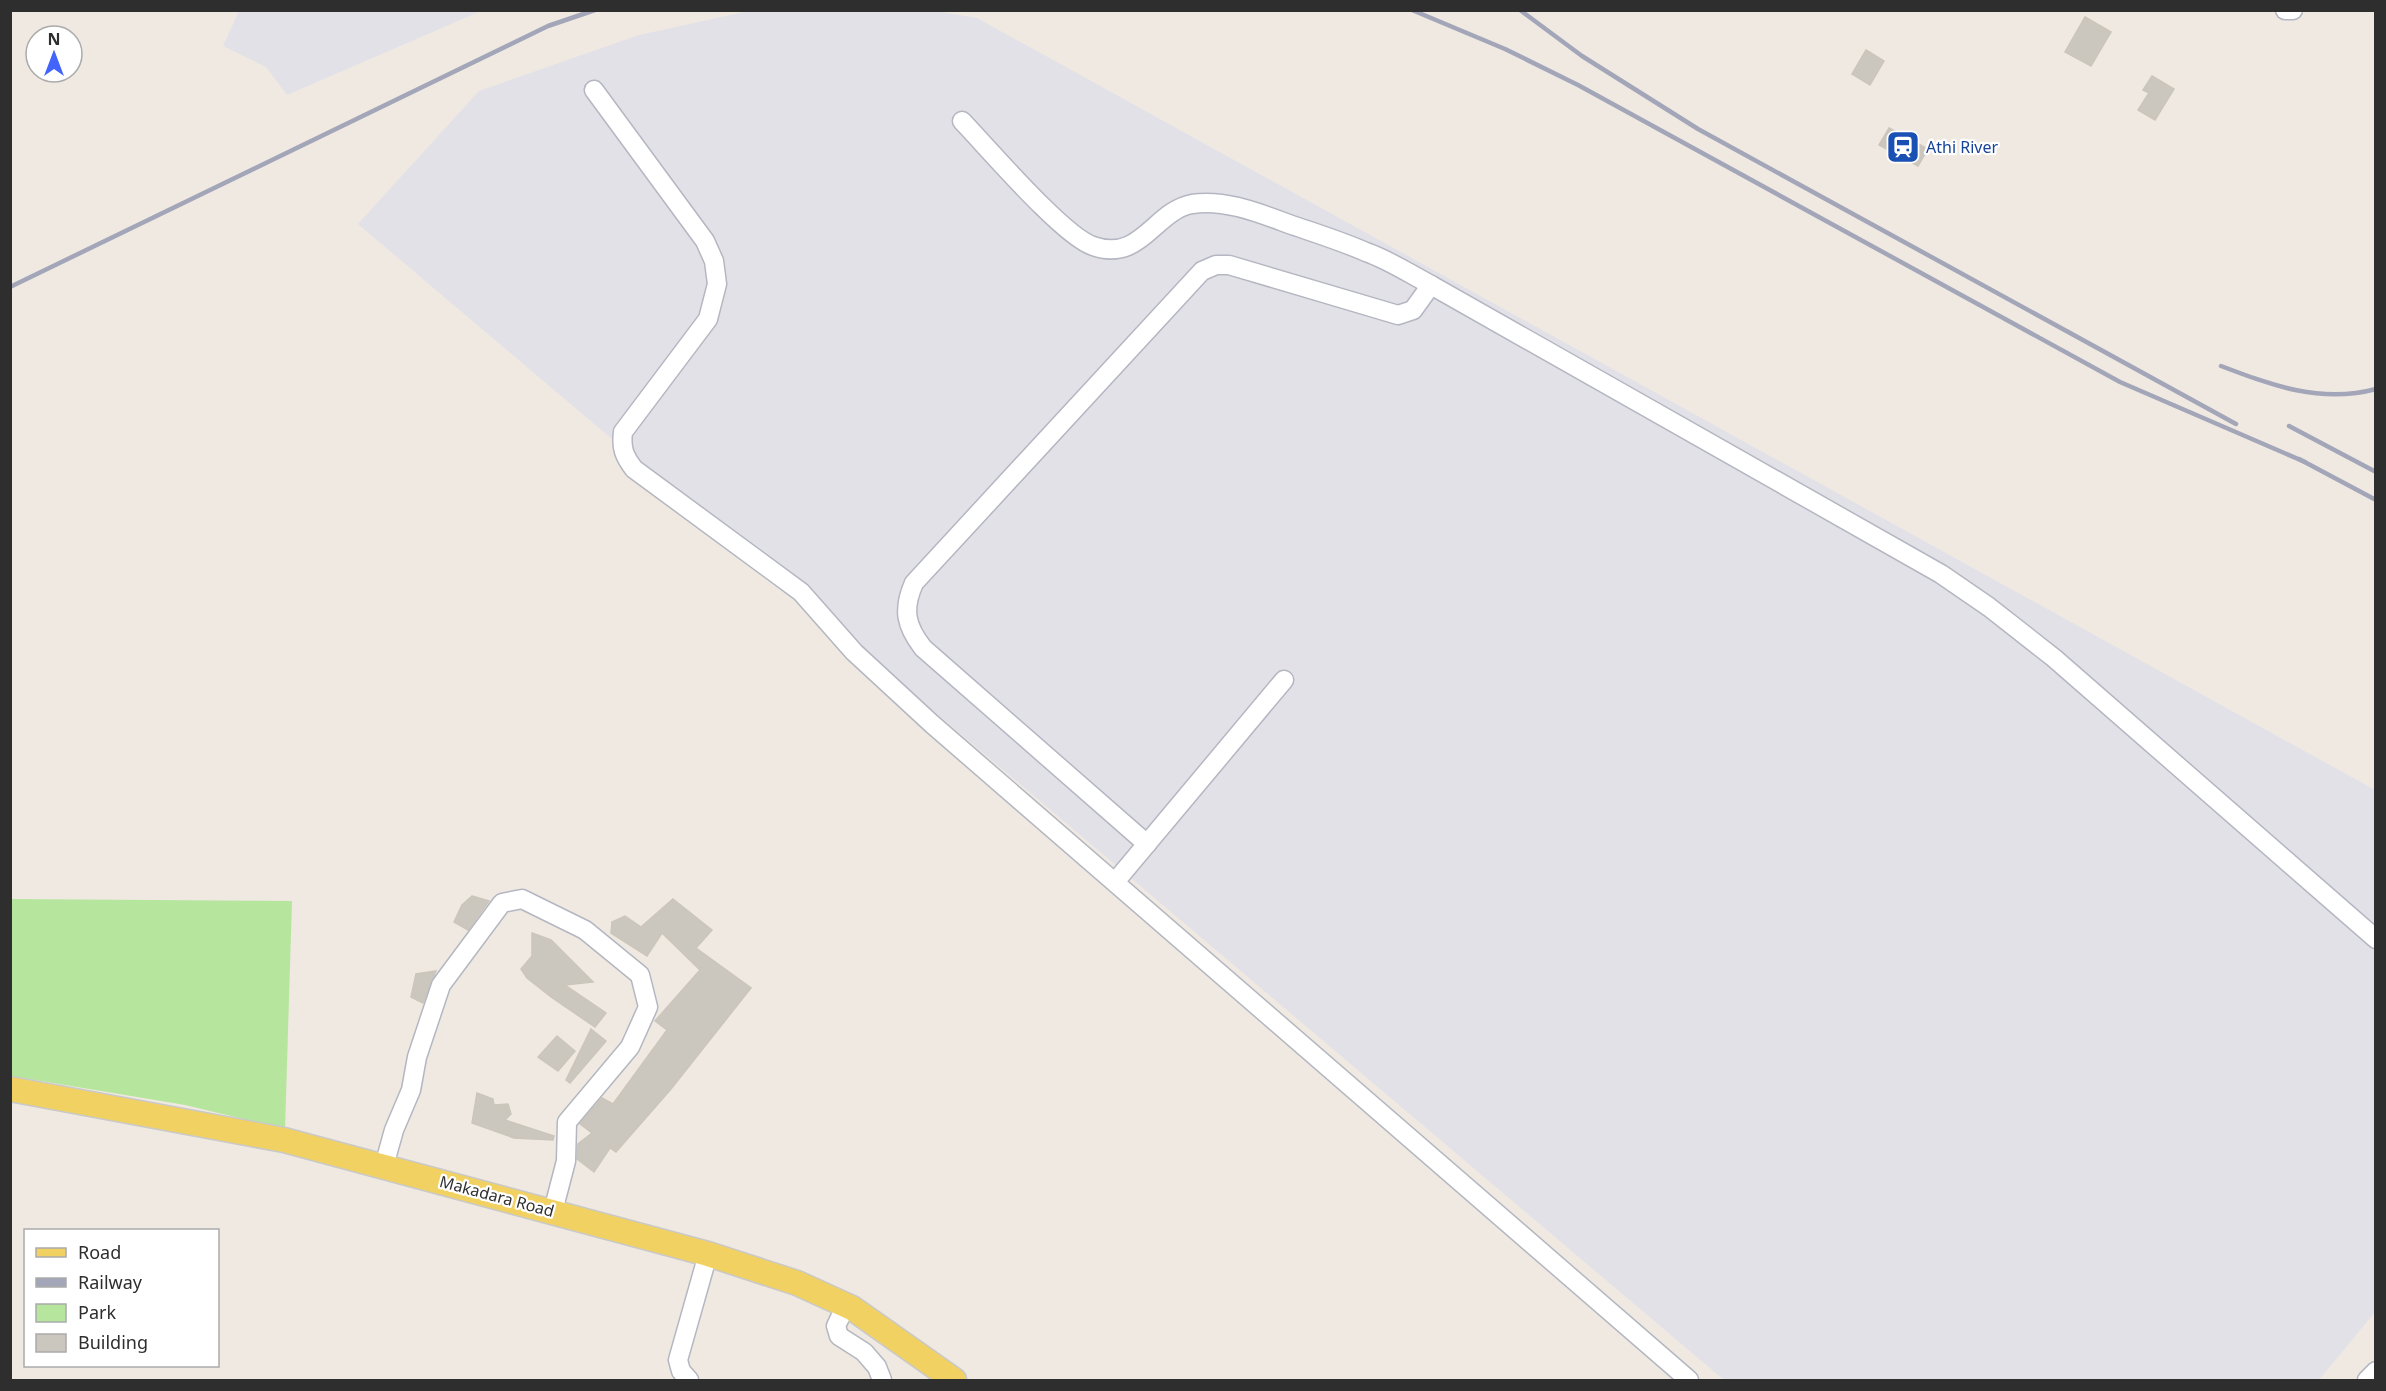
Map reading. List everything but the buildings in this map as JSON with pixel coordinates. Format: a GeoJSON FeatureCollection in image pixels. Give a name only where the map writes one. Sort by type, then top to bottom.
{"type":"FeatureCollection","features":[{"type":"Feature","properties":{"kind":"main road","name":"Makadara Road"},"geometry":{"type":"LineString","coordinates":[[10,1089],[284,1140],[708,1254],[797,1283],[846,1305],[884,1328],[954,1380]]}},
{"type":"Feature","properties":{"kind":"street"},"geometry":{"type":"LineString","coordinates":[[2285,10],[2293,10]]}},
{"type":"Feature","properties":{"kind":"street"},"geometry":{"type":"LineString","coordinates":[[594,90],[705,241],[714,261],[717,284],[708,319],[622,432],[621,446],[625,458],[634,469],[801,592],[854,652],[880,677],[1689,1380]]}},
{"type":"Feature","properties":{"kind":"street"},"geometry":{"type":"LineString","coordinates":[[962,121],[1064,226],[1091,246],[1112,251],[1133,245],[1176,211],[1191,204],[1208,203],[1243,208],[1368,252],[1431,285],[1941,574],[1989,607],[2054,658],[2376,939]]}},
{"type":"Feature","properties":{"kind":"street"},"geometry":{"type":"LineString","coordinates":[[1147,844],[923,648],[910,631],[905,614],[907,598],[914,584],[1202,271],[1216,265],[1229,265],[1398,315],[1413,310],[1431,285]]}},
{"type":"Feature","properties":{"kind":"street"},"geometry":{"type":"LineString","coordinates":[[1115,882],[1284,680]]}},
{"type":"Feature","properties":{"kind":"street"},"geometry":{"type":"LineString","coordinates":[[384,1166],[394,1130],[411,1090],[417,1057],[441,985],[502,903],[522,899],[585,930],[640,975],[648,1007],[630,1047],[567,1122],[566,1161],[553,1211]]}},
{"type":"Feature","properties":{"kind":"street"},"geometry":{"type":"LineString","coordinates":[[689,1380],[681,1371],[678,1360],[708,1254]]}},
{"type":"Feature","properties":{"kind":"street"},"geometry":{"type":"LineString","coordinates":[[846,1305],[836,1331],[839,1336],[864,1352],[877,1367],[882,1380]]}},
{"type":"Feature","properties":{"kind":"street"},"geometry":{"type":"LineString","coordinates":[[2367,1380],[2376,1371]]}},
{"type":"Feature","properties":{"kind":"shaded area"},"geometry":{"type":"Polygon","coordinates":[[[239,10],[481,11],[287,95],[266,67],[223,46],[239,10]]]}},
{"type":"Feature","properties":{"kind":"shaded area"},"geometry":{"type":"Polygon","coordinates":[[[753,10],[929,10],[977,18],[2375,790],[2375,1312],[2319,1380],[1724,1380],[358,224],[479,91],[639,35],[753,10]]]}},
{"type":"Feature","properties":{"kind":"green space"},"geometry":{"type":"Polygon","coordinates":[[[10,899],[292,901],[285,1129],[185,1105],[11,1076],[10,899]]]}},
{"type":"Feature","properties":{"kind":"railway"},"geometry":{"type":"LineString","coordinates":[[10,287],[548,26],[595,10]]}},
{"type":"Feature","properties":{"kind":"railway"},"geometry":{"type":"LineString","coordinates":[[1412,10],[1505,49],[1578,85],[2120,382],[2305,462]]}},
{"type":"Feature","properties":{"kind":"railway"},"geometry":{"type":"LineString","coordinates":[[1520,10],[1582,56],[1698,129],[2236,424]]}},
{"type":"Feature","properties":{"kind":"railway"},"geometry":{"type":"LineString","coordinates":[[2221,366],[2278,386],[2316,393],[2356,393],[2376,389]]}},
{"type":"Feature","properties":{"kind":"railway"},"geometry":{"type":"LineString","coordinates":[[2289,426],[2376,472]]}},
{"type":"Feature","properties":{"kind":"railway"},"geometry":{"type":"LineString","coordinates":[[2299,459],[2376,500]]}},
{"type":"Feature","properties":{"kind":"place","name":"Athi River"},"geometry":{"type":"Point","coordinates":[1903,147]}}]}
